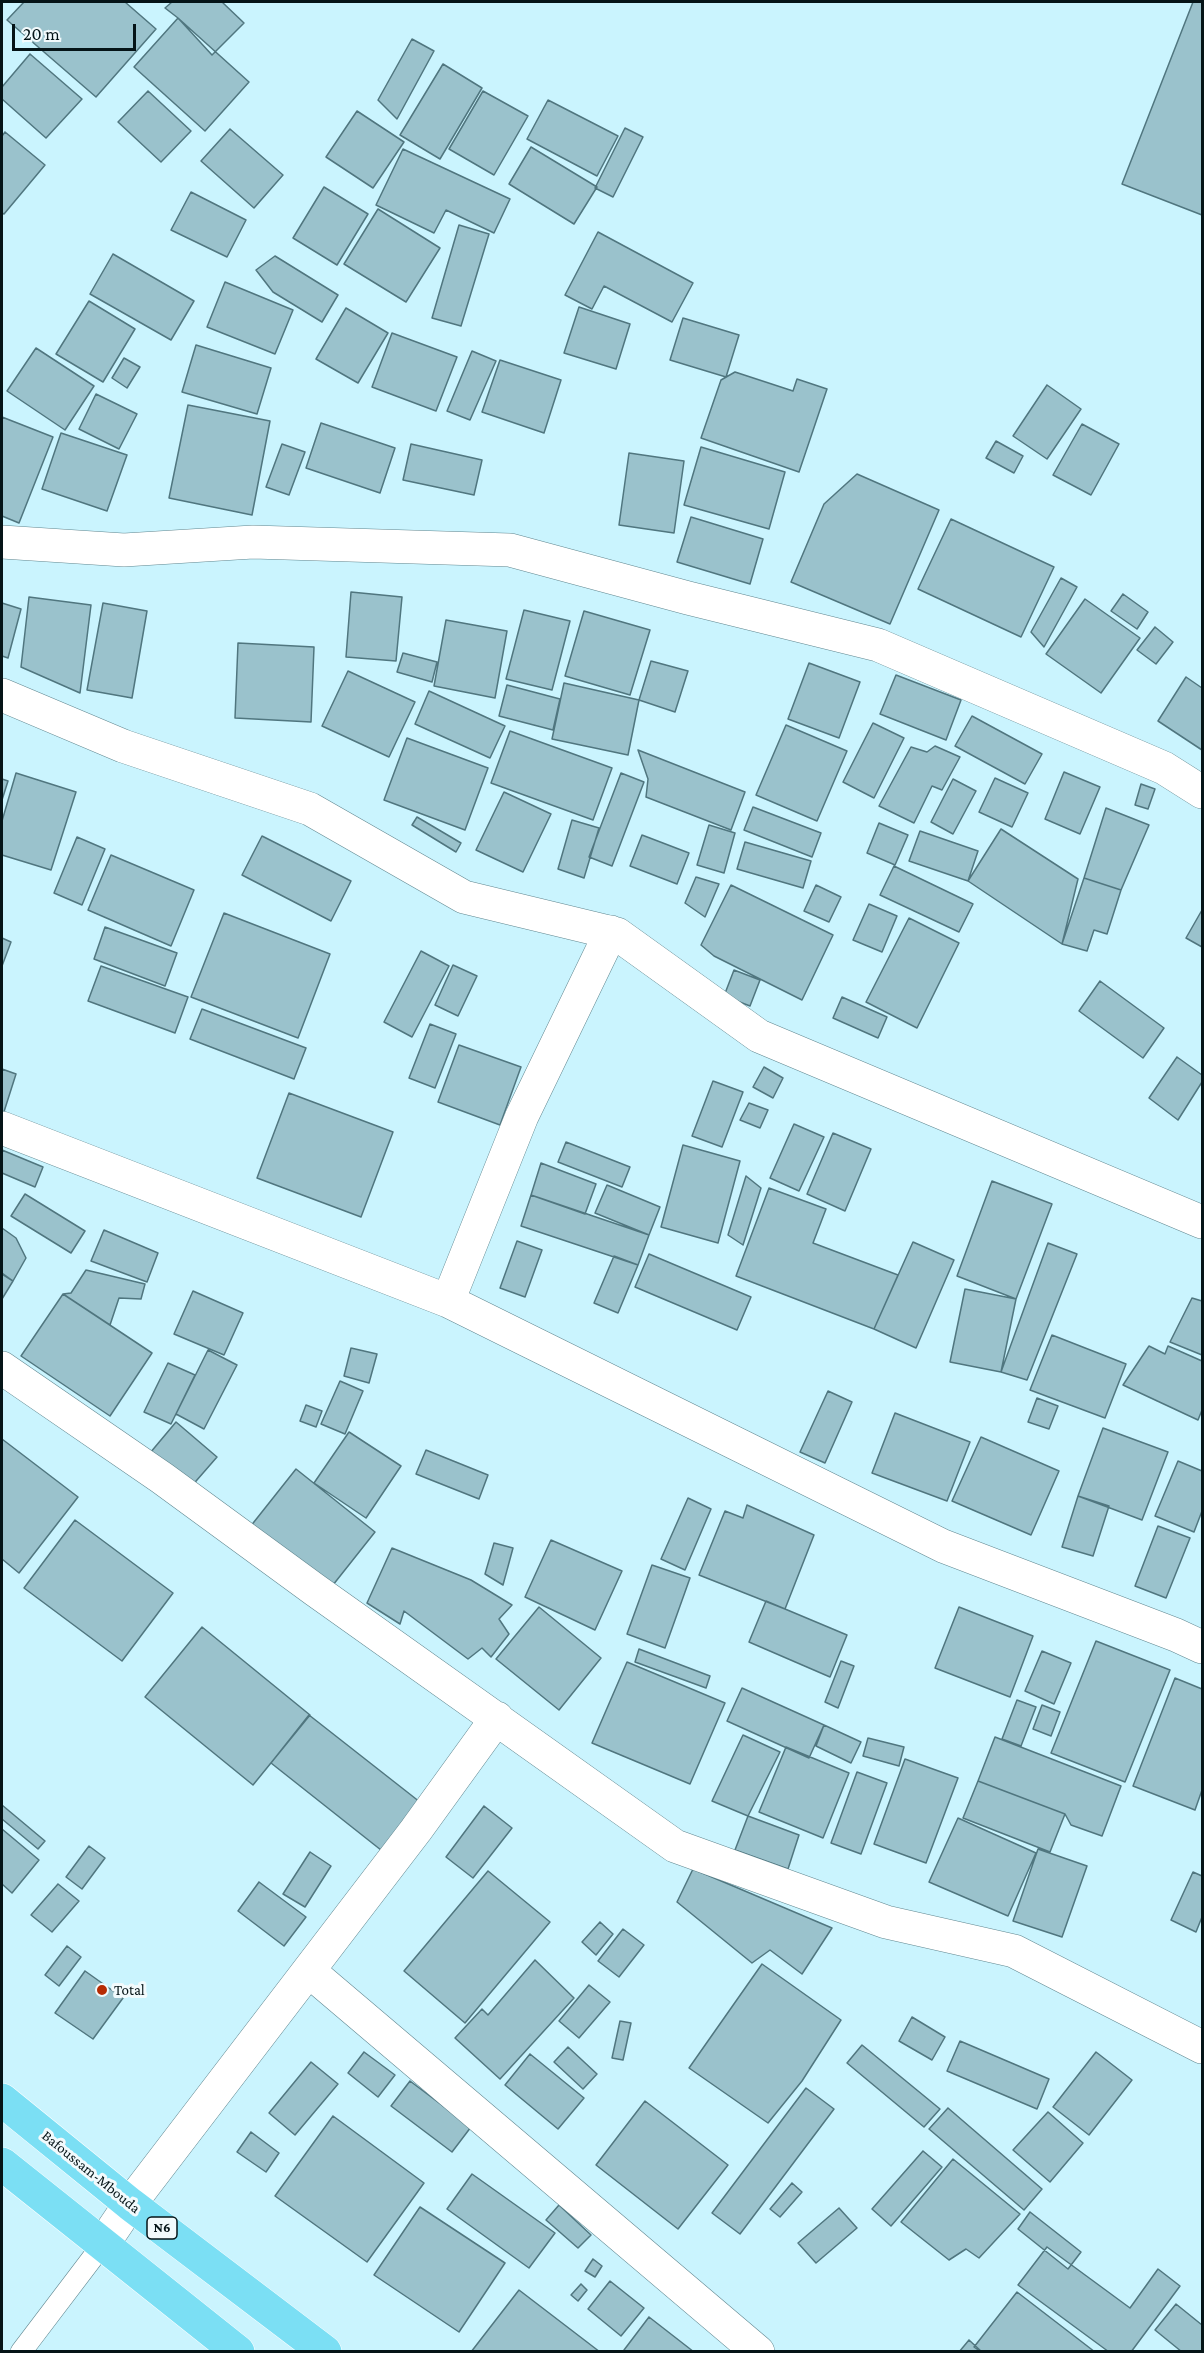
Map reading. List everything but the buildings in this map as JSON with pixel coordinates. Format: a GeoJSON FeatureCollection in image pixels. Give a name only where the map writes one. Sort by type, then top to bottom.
{"type":"FeatureCollection","features":[{"type":"Feature","properties":{"kind":"highway","name":"Bafoussam-Mbouda"},"geometry":{"type":"LineString","coordinates":[[2,2100],[130,2204],[325,2352]]}},
{"type":"Feature","properties":{"kind":"highway"},"geometry":{"type":"LineString","coordinates":[[2,2164],[238,2352]]}},
{"type":"Feature","properties":{"kind":"street"},"geometry":{"type":"LineString","coordinates":[[2,542],[124,550],[253,542],[510,550],[688,598],[878,645],[1164,768],[1203,792]]}},
{"type":"Feature","properties":{"kind":"street"},"geometry":{"type":"LineString","coordinates":[[2,695],[123,746],[310,809],[464,897],[617,934],[759,1036],[1203,1222]]}},
{"type":"Feature","properties":{"kind":"street"},"geometry":{"type":"LineString","coordinates":[[448,1301],[522,1116],[611,932]]}},
{"type":"Feature","properties":{"kind":"street"},"geometry":{"type":"LineString","coordinates":[[2,1128],[448,1301],[943,1546],[1165,1630],[1203,1647]]}},
{"type":"Feature","properties":{"kind":"street"},"geometry":{"type":"LineString","coordinates":[[2,1368],[162,1478],[315,1590],[675,1846],[886,1922],[1014,1952],[1199,2048]]}},
{"type":"Feature","properties":{"kind":"street"},"geometry":{"type":"LineString","coordinates":[[103,2244],[130,2204],[309,1971],[497,1718]]}},
{"type":"Feature","properties":{"kind":"street"},"geometry":{"type":"LineString","coordinates":[[309,1971],[758,2352]]}},
{"type":"Feature","properties":{"kind":"lane"},"geometry":{"type":"LineString","coordinates":[[21,2352],[103,2244]]}},
{"type":"Feature","properties":{"kind":"place","name":"Total"},"geometry":{"type":"Point","coordinates":[102,1990]}}]}
